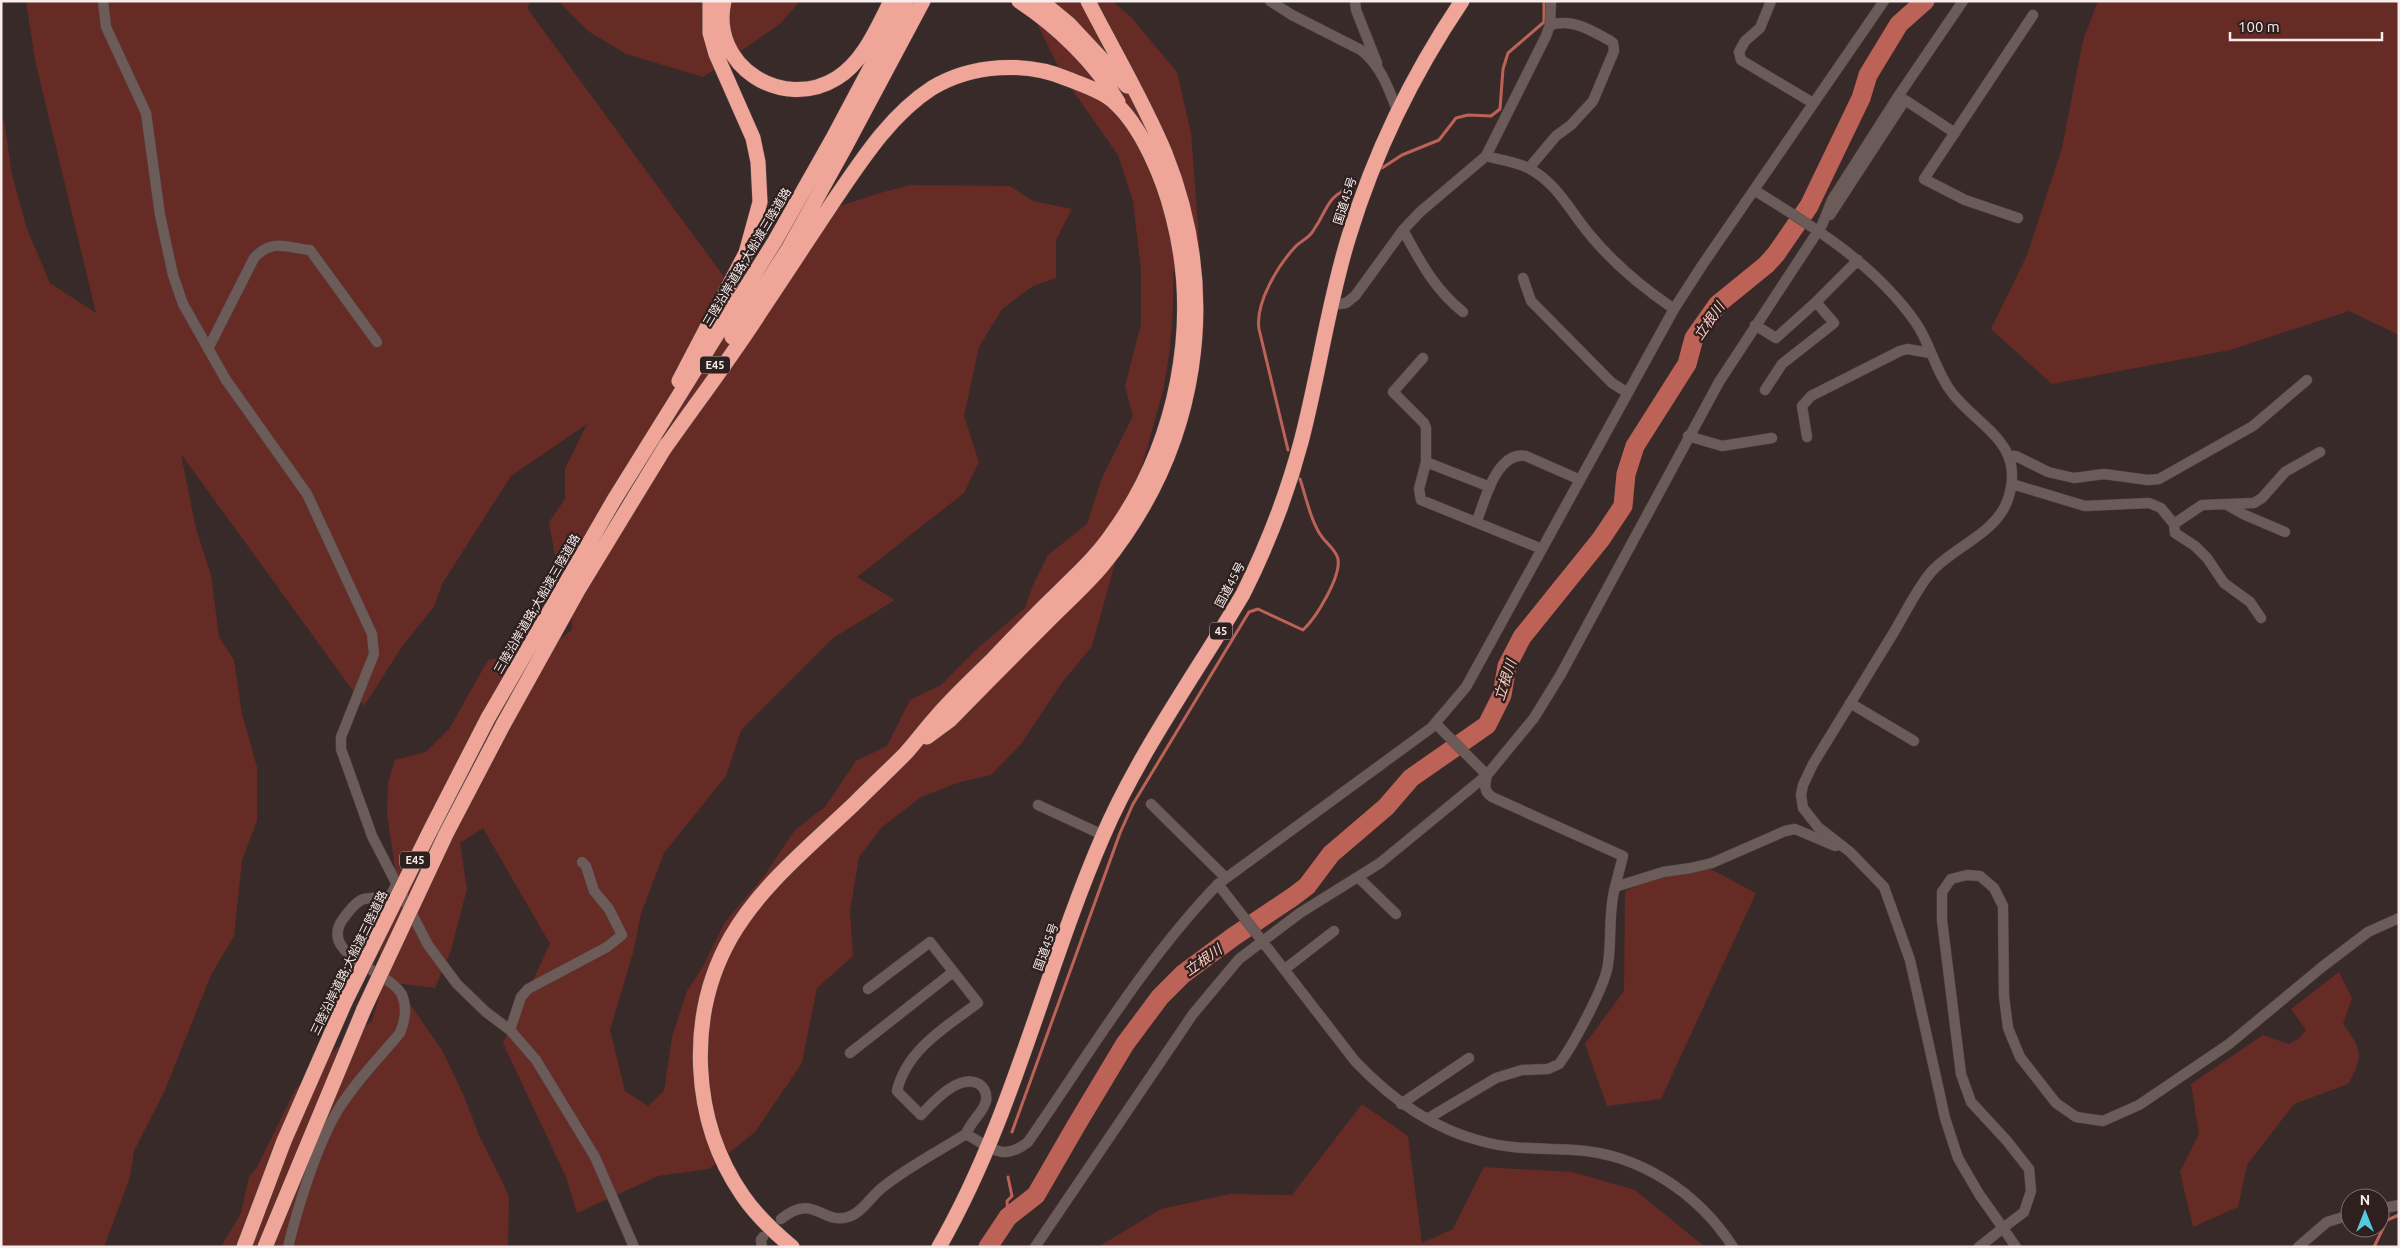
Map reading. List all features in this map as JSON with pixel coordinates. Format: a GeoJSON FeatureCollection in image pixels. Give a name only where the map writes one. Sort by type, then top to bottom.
{"type":"FeatureCollection","features":[{"type":"Feature","properties":{"kind":"highway"},"geometry":{"type":"LineString","coordinates":[[656,449],[694,352],[746,253],[760,202],[758,162],[753,138],[716,54],[710,33],[710,1]]}},
{"type":"Feature","properties":{"kind":"highway"},"geometry":{"type":"LineString","coordinates":[[724,1],[721,19],[723,30],[736,60],[763,82],[783,89],[798,91],[824,86],[839,77],[854,63],[867,47],[891,1]]}},
{"type":"Feature","properties":{"kind":"highway","name":"三陸沿岸道路;大船渡三陸道路"},"geometry":{"type":"LineString","coordinates":[[265,1247],[364,1009],[446,834],[503,725],[656,449],[832,140],[906,1]]}},
{"type":"Feature","properties":{"kind":"highway","name":"三陸沿岸道路;大船渡三陸道路"},"geometry":{"type":"LineString","coordinates":[[244,1247],[284,1141],[345,1002],[488,718],[605,516],[656,449],[788,248],[846,147],[923,1]]}},
{"type":"Feature","properties":{"kind":"highway"},"geometry":{"type":"LineString","coordinates":[[792,1247],[744,1198],[728,1171],[716,1144],[707,1116],[699,1061],[701,1032],[716,969],[728,942],[743,918],[769,886],[908,751],[940,713],[1082,569],[1112,535],[1138,494],[1165,430],[1173,405],[1181,361],[1184,278],[1179,239],[1171,209],[1148,152],[1097,70],[1067,40],[1019,1]]}},
{"type":"Feature","properties":{"kind":"highway"},"geometry":{"type":"LineString","coordinates":[[1041,1],[1069,24],[1097,53],[1130,89],[1148,114]]}},
{"type":"Feature","properties":{"kind":"highway"},"geometry":{"type":"LineString","coordinates":[[908,751],[950,720],[1100,568],[1149,499],[1177,434],[1193,363],[1195,267],[1180,195],[1148,114],[1088,1]]}},
{"type":"Feature","properties":{"kind":"highway","name":"国道45号"},"geometry":{"type":"LineString","coordinates":[[939,1247],[971,1187],[989,1147],[1103,835],[1142,761],[1230,617],[1256,568],[1285,494],[1301,442],[1348,238],[1366,183],[1397,110],[1434,44],[1462,1]]}},
{"type":"Feature","properties":{"kind":"highway"},"geometry":{"type":"LineString","coordinates":[[656,449],[758,317],[854,170],[892,124],[920,97],[936,86],[960,75],[984,70],[1030,68],[1053,73],[1112,99],[1131,122]]}},
{"type":"Feature","properties":{"kind":"street"},"geometry":{"type":"LineString","coordinates":[[103,1],[106,27],[146,113],[160,215],[173,275],[183,304],[243,404],[307,494],[372,634],[374,654],[345,726],[342,749],[372,836],[428,945],[448,972],[486,1012],[510,1030],[536,1060],[575,1120],[595,1157],[634,1247]]}},
{"type":"Feature","properties":{"kind":"street"},"geometry":{"type":"LineString","coordinates":[[1270,1],[1292,15],[1361,50],[1379,68]]}},
{"type":"Feature","properties":{"kind":"street"},"geometry":{"type":"LineString","coordinates":[[1355,1],[1356,10],[1397,110]]}},
{"type":"Feature","properties":{"kind":"street"},"geometry":{"type":"LineString","coordinates":[[1332,305],[1346,303],[1355,296],[1403,230],[1420,212],[1486,156],[1534,62],[1550,25],[1551,1]]}},
{"type":"Feature","properties":{"kind":"street"},"geometry":{"type":"LineString","coordinates":[[1771,1],[1760,28],[1745,41],[1739,52],[1742,60],[1813,103]]}},
{"type":"Feature","properties":{"kind":"street"},"geometry":{"type":"LineString","coordinates":[[966,1134],[989,1147],[1007,1153],[1018,1150],[1028,1142],[1155,956],[1189,914],[1222,881],[1436,724],[1466,687],[1578,480],[1674,309],[1884,1]]}},
{"type":"Feature","properties":{"kind":"street"},"geometry":{"type":"LineString","coordinates":[[1819,228],[1832,200],[1963,1]]}},
{"type":"Feature","properties":{"kind":"street"},"geometry":{"type":"LineString","coordinates":[[2018,218],[1965,200],[1924,179],[2033,16]]}},
{"type":"Feature","properties":{"kind":"street"},"geometry":{"type":"LineString","coordinates":[[1529,168],[1556,136],[1571,125],[1593,101],[1614,48],[1610,40],[1578,24],[1558,22],[1550,25]]}},
{"type":"Feature","properties":{"kind":"street"},"geometry":{"type":"LineString","coordinates":[[1035,1247],[1193,1014],[1239,959],[1261,937],[1380,863],[1484,772],[1534,718],[1562,674],[1688,436],[1719,382],[1819,228],[1837,207],[1905,100],[1955,133]]}},
{"type":"Feature","properties":{"kind":"street"},"geometry":{"type":"LineString","coordinates":[[1486,156],[1529,168],[1543,178],[1564,198],[1591,236],[1637,283],[1674,309]]}},
{"type":"Feature","properties":{"kind":"street"},"geometry":{"type":"LineString","coordinates":[[1754,190],[1819,228],[1858,260],[1907,310],[1918,326],[1930,354],[1953,394],[2004,445],[2010,456],[2012,484],[2008,501],[2000,514],[1986,528],[1931,572],[1813,764],[1803,784],[1801,795],[1803,808],[1818,827],[1850,852],[1884,887],[1910,960],[1945,1118],[1958,1158],[1979,1194],[2016,1247]]}},
{"type":"Feature","properties":{"kind":"street"},"geometry":{"type":"LineString","coordinates":[[1403,230],[1429,276],[1445,298],[1463,312]]}},
{"type":"Feature","properties":{"kind":"street"},"geometry":{"type":"LineString","coordinates":[[208,348],[254,258],[263,248],[273,245],[310,250],[377,342]]}},
{"type":"Feature","properties":{"kind":"street"},"geometry":{"type":"LineString","coordinates":[[1756,325],[1776,338],[1858,260]]}},
{"type":"Feature","properties":{"kind":"street"},"geometry":{"type":"LineString","coordinates":[[1522,278],[1531,301],[1612,383],[1628,393]]}},
{"type":"Feature","properties":{"kind":"street"},"geometry":{"type":"LineString","coordinates":[[1765,390],[1782,364],[1834,323],[1816,302]]}},
{"type":"Feature","properties":{"kind":"street"},"geometry":{"type":"LineString","coordinates":[[1807,437],[1802,406],[1811,396],[1900,351],[1907,349],[1930,354]]}},
{"type":"Feature","properties":{"kind":"street"},"geometry":{"type":"LineString","coordinates":[[1423,358],[1393,392],[1424,423],[1426,462],[1419,489],[1421,500],[1477,521],[1542,549]]}},
{"type":"Feature","properties":{"kind":"street"},"geometry":{"type":"LineString","coordinates":[[2010,456],[2016,456],[2048,472],[2074,478],[2104,474],[2148,480],[2159,479],[2254,426],[2307,380]]}},
{"type":"Feature","properties":{"kind":"street"},"geometry":{"type":"LineString","coordinates":[[1688,436],[1722,446],[1772,438]]}},
{"type":"Feature","properties":{"kind":"street"},"geometry":{"type":"LineString","coordinates":[[2174,524],[2202,505],[2254,503],[2262,498],[2285,472],[2320,452]]}},
{"type":"Feature","properties":{"kind":"street"},"geometry":{"type":"LineString","coordinates":[[1477,521],[1490,487],[1503,463],[1518,454],[1578,480]]}},
{"type":"Feature","properties":{"kind":"street"},"geometry":{"type":"LineString","coordinates":[[1426,462],[1490,487]]}},
{"type":"Feature","properties":{"kind":"street"},"geometry":{"type":"LineString","coordinates":[[2012,484],[2085,506],[2149,503],[2156,505],[2174,524],[2175,533],[2181,539],[2195,546],[2207,558],[2224,583],[2250,602],[2261,618]]}},
{"type":"Feature","properties":{"kind":"street"},"geometry":{"type":"LineString","coordinates":[[2224,503],[2244,515],[2285,532]]}},
{"type":"Feature","properties":{"kind":"street"},"geometry":{"type":"LineString","coordinates":[[1850,704],[1914,742]]}},
{"type":"Feature","properties":{"kind":"street"},"geometry":{"type":"LineString","coordinates":[[1427,1120],[1496,1078],[1522,1070],[1548,1069],[1559,1064],[1605,980],[1608,964],[1609,917],[1623,856],[1487,794],[1484,772],[1436,724]]}},
{"type":"Feature","properties":{"kind":"street"},"geometry":{"type":"LineString","coordinates":[[1151,804],[1222,881],[1226,894],[1355,1061],[1377,1084],[1401,1104],[1427,1120],[1481,1142],[1538,1150],[1576,1150],[1606,1155],[1630,1162],[1657,1174],[1680,1189],[1707,1212],[1733,1247]]}},
{"type":"Feature","properties":{"kind":"street"},"geometry":{"type":"LineString","coordinates":[[1038,805],[1103,835]]}},
{"type":"Feature","properties":{"kind":"street"},"geometry":{"type":"LineString","coordinates":[[1615,887],[1663,872],[1712,863],[1785,831],[1795,829],[1850,852]]}},
{"type":"Feature","properties":{"kind":"street"},"geometry":{"type":"LineString","coordinates":[[510,1030],[521,997],[528,989],[607,947],[622,935],[609,909],[594,891],[586,866],[582,862]]}},
{"type":"Feature","properties":{"kind":"street"},"geometry":{"type":"LineString","coordinates":[[1979,1247],[2024,1212],[2031,1190],[2029,1169],[2008,1141],[1971,1102],[1961,1074],[1942,920],[1942,892],[1951,879],[1967,875],[1980,876],[1994,888],[2002,906],[2004,996],[2008,1028],[2020,1057],[2056,1103],[2076,1117],[2103,1121],[2139,1105],[2221,1049],[2368,932],[2399,918]]}},
{"type":"Feature","properties":{"kind":"street"},"geometry":{"type":"LineString","coordinates":[[1358,877],[1396,914]]}},
{"type":"Feature","properties":{"kind":"street"},"geometry":{"type":"LineString","coordinates":[[288,1247],[323,1140],[337,1112],[349,1093],[400,1033],[404,1024],[405,1013],[402,995],[394,985],[348,954],[341,947],[337,935],[340,922],[350,908],[362,900],[391,895],[396,884]]}},
{"type":"Feature","properties":{"kind":"street"},"geometry":{"type":"LineString","coordinates":[[1285,969],[1334,931]]}},
{"type":"Feature","properties":{"kind":"street"},"geometry":{"type":"LineString","coordinates":[[781,1219],[792,1210],[802,1207],[838,1217],[847,1217],[854,1214],[883,1186],[966,1134],[986,1101],[986,1093],[982,1086],[976,1082],[954,1086],[943,1093],[921,1115],[897,1091],[908,1065],[925,1044],[978,1003],[930,942],[868,989]]}},
{"type":"Feature","properties":{"kind":"street"},"geometry":{"type":"LineString","coordinates":[[850,1053],[953,972]]}},
{"type":"Feature","properties":{"kind":"street"},"geometry":{"type":"LineString","coordinates":[[1401,1104],[1469,1058]]}},
{"type":"Feature","properties":{"kind":"street"},"geometry":{"type":"LineString","coordinates":[[2298,1247],[2327,1222],[2340,1218]]}},
{"type":"Feature","properties":{"kind":"shaded area"},"geometry":{"type":"Polygon","coordinates":[[[26,1],[531,1],[527,8],[741,300],[764,262],[834,208],[880,193],[910,185],[1010,186],[1033,201],[1072,209],[1056,240],[1056,278],[1033,286],[1002,309],[979,347],[964,416],[979,462],[964,493],[857,577],[895,600],[833,638],[741,730],[726,776],[664,853],[641,914],[633,953],[610,1030],[625,1091],[648,1106],[664,1091],[672,1037],[687,991],[702,968],[725,922],[764,876],[795,830],[825,807],[856,761],[887,746],[910,700],[941,685],[979,647],[1025,608],[1033,585],[1048,555],[1087,524],[1102,478],[1133,416],[1125,386],[1141,324],[1141,271],[1133,201],[1118,155],[1064,78],[1026,1],[1112,1],[1131,17],[1177,72],[1191,133],[1201,267],[1173,272],[1171,332],[1163,391],[1092,646],[1061,684],[1021,744],[991,775],[960,782],[921,797],[882,827],[859,857],[850,911],[853,956],[817,988],[802,1063],[755,1132],[709,1169],[658,1176],[577,1213],[566,1177],[503,1043],[550,944],[483,828],[460,843],[467,889],[451,950],[435,988],[395,983],[442,1050],[464,1096],[479,1135],[509,1197],[508,1247],[221,1247],[241,1213],[249,1177],[257,1167],[295,1090],[341,1044],[372,1021],[380,994],[380,937],[395,906],[395,867],[387,814],[388,783],[395,760],[426,752],[449,729],[488,660],[526,653],[541,653],[572,630],[572,607],[566,583],[557,568],[549,522],[565,499],[565,469],[587,424],[511,476],[442,584],[434,607],[403,645],[364,706],[181,454],[196,529],[211,575],[219,637],[234,660],[242,714],[257,767],[257,821],[242,860],[234,936],[211,975],[165,1090],[134,1151],[130,1177],[104,1247],[1,1247],[1,115],[4,121],[12,175],[27,229],[50,283],[96,313],[35,60],[26,1]]]}},
{"type":"Feature","properties":{"kind":"shaded area"},"geometry":{"type":"Polygon","coordinates":[[[558,1],[800,1],[780,24],[703,77],[626,54],[588,31],[558,1]]]}},
{"type":"Feature","properties":{"kind":"shaded area"},"geometry":{"type":"Polygon","coordinates":[[[2098,1],[2399,1],[2399,335],[2349,311],[2230,350],[2052,384],[1991,329],[2027,255],[2062,148],[2083,40],[2098,1]]]}},
{"type":"Feature","properties":{"kind":"shaded area"},"geometry":{"type":"Polygon","coordinates":[[[1695,861],[1756,893],[1661,1099],[1607,1106],[1585,1044],[1624,991],[1625,891],[1695,861]]]}},
{"type":"Feature","properties":{"kind":"shaded area"},"geometry":{"type":"Polygon","coordinates":[[[2339,972],[2352,998],[2343,1024],[2354,1040],[2359,1053],[2357,1066],[2348,1084],[2294,1104],[2247,1165],[2238,1207],[2193,1227],[2180,1172],[2199,1134],[2191,1084],[2263,1035],[2289,1044],[2299,1038],[2306,1030],[2291,1009],[2339,972]]]}},
{"type":"Feature","properties":{"kind":"shaded area"},"geometry":{"type":"Polygon","coordinates":[[[1362,1104],[1408,1136],[1422,1243],[1453,1229],[1484,1167],[1572,1172],[1635,1190],[1705,1247],[1098,1247],[1161,1209],[1230,1194],[1292,1195],[1362,1104]]]}},
{"type":"Feature","properties":{"kind":"waterway"},"geometry":{"type":"LineString","coordinates":[[1382,168],[1402,155],[1439,140],[1456,118],[1468,115],[1491,116],[1500,109],[1503,69],[1508,53],[1544,22],[1544,1]]}},
{"type":"Feature","properties":{"kind":"waterway","name":"立根川"},"geometry":{"type":"LineString","coordinates":[[988,1247],[1008,1217],[1036,1195],[1125,1044],[1160,997],[1183,974],[1307,886],[1331,854],[1386,807],[1411,778],[1487,725],[1502,695],[1507,666],[1522,637],[1601,539],[1623,506],[1626,474],[1635,446],[1687,364],[1694,338],[1718,304],[1766,265],[1776,254],[1809,206],[1861,98],[1868,75],[1899,24],[1925,1]]}},
{"type":"Feature","properties":{"kind":"waterway"},"geometry":{"type":"LineString","coordinates":[[1288,450],[1259,329],[1264,296],[1282,263],[1296,246],[1311,233],[1332,199],[1355,184]]}},
{"type":"Feature","properties":{"kind":"waterway"},"geometry":{"type":"LineString","coordinates":[[1012,1132],[1120,833],[1133,804],[1249,612],[1258,609],[1303,630],[1321,607],[1332,586],[1336,576],[1338,559],[1318,531],[1300,479]]}},
{"type":"Feature","properties":{"kind":"waterway"},"geometry":{"type":"LineString","coordinates":[[1008,1177],[1012,1196],[1007,1201],[1008,1217]]}},
{"type":"Feature","properties":{"kind":"waterway"},"geometry":{"type":"LineString","coordinates":[[2374,1247],[2387,1220],[2399,1215]]}}]}
